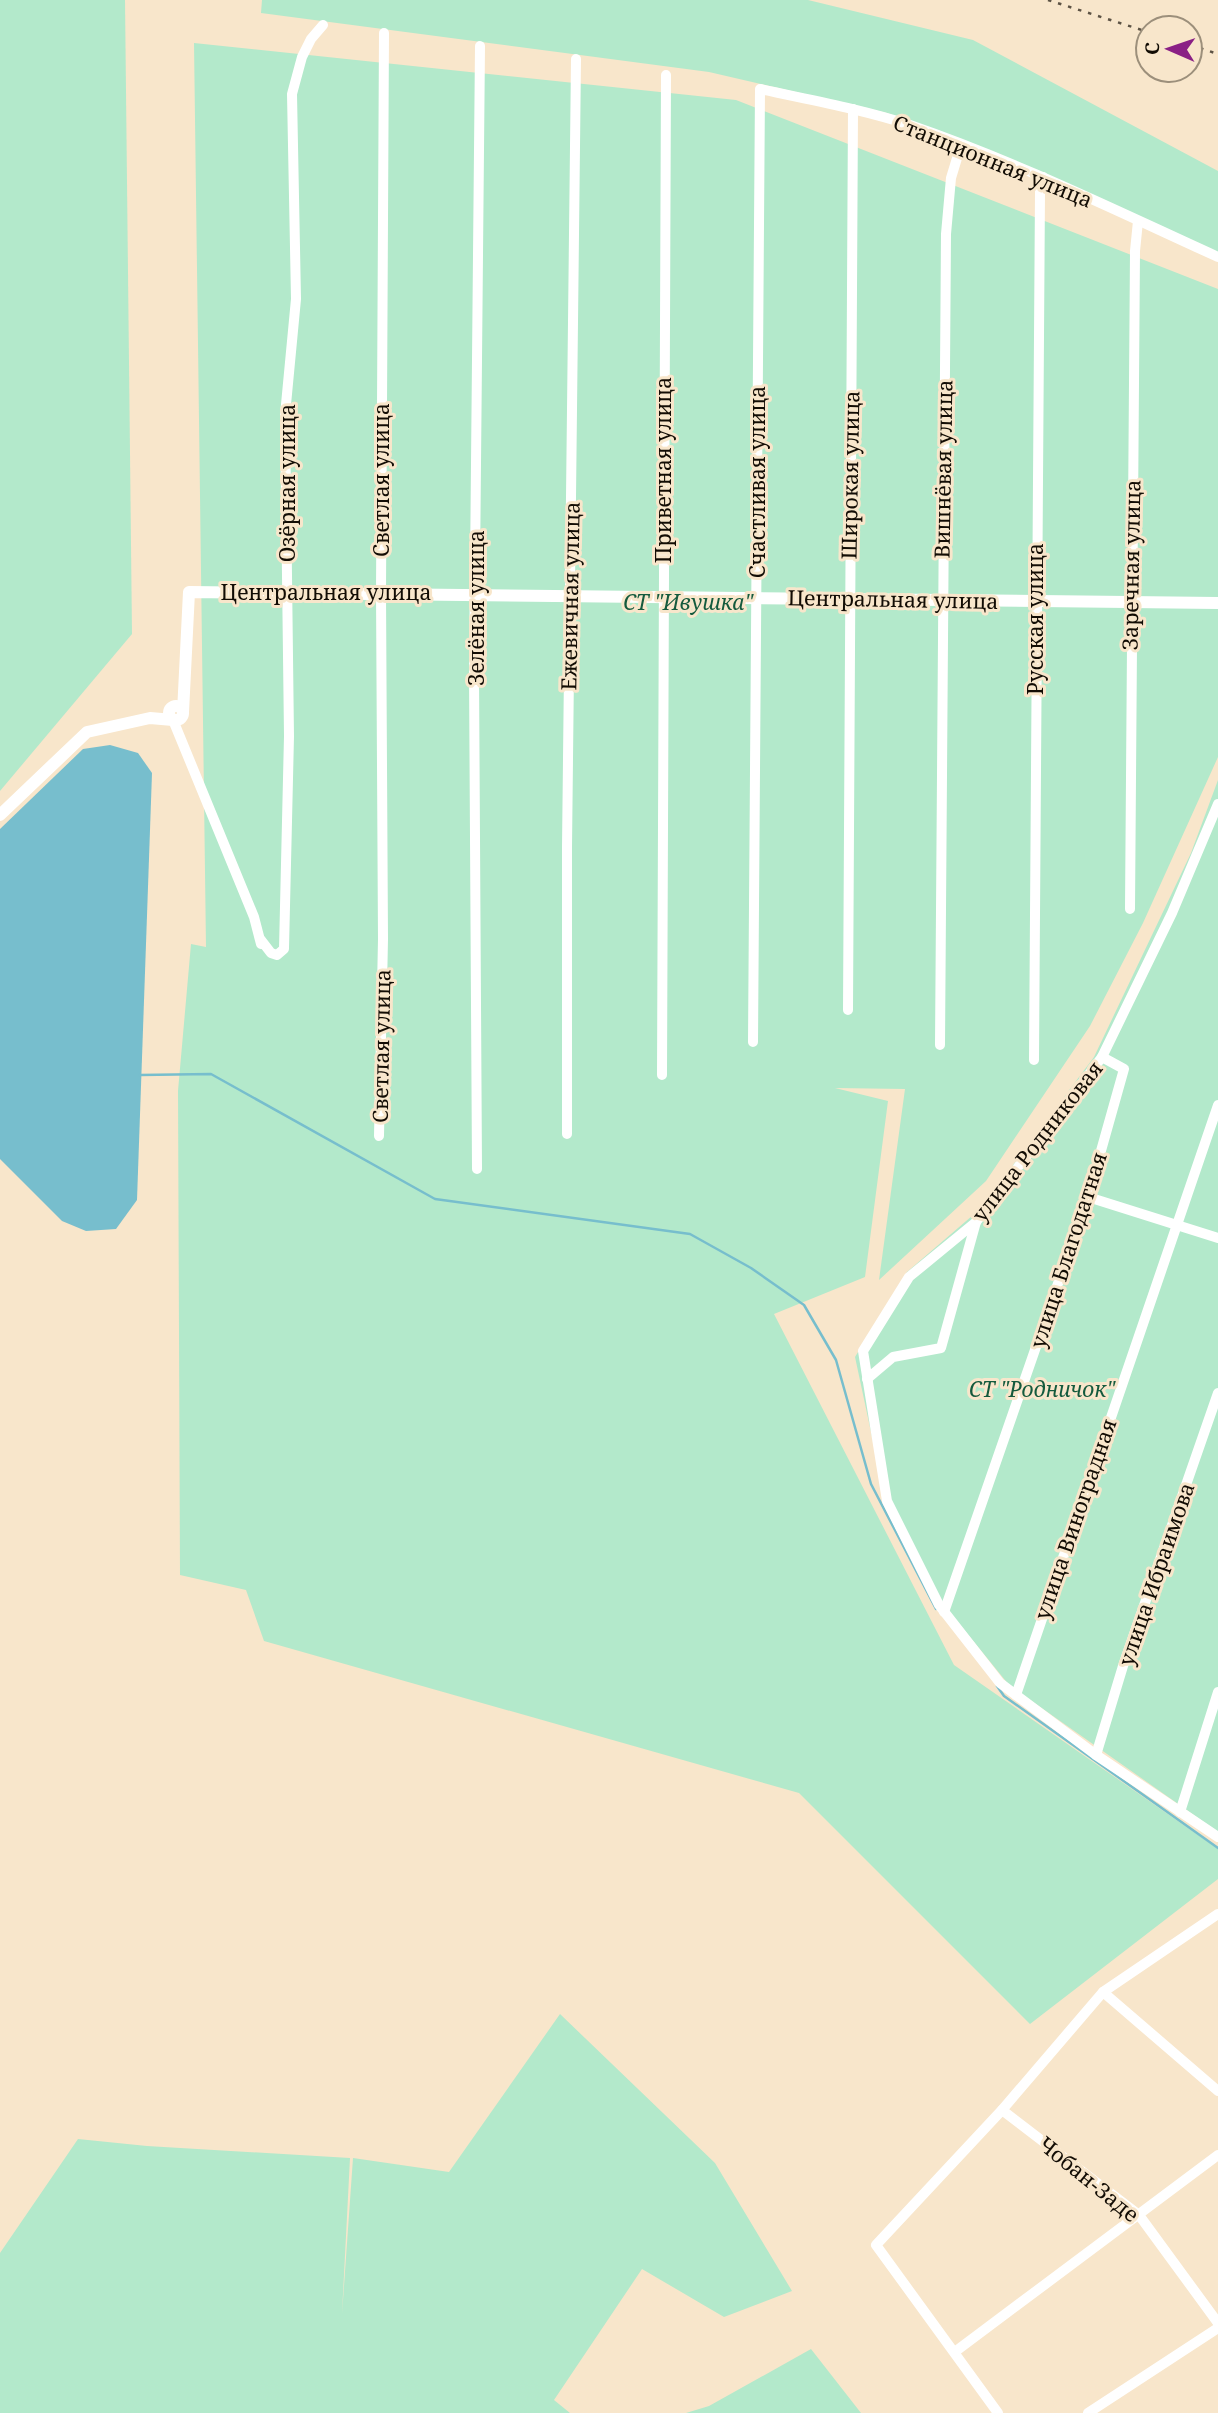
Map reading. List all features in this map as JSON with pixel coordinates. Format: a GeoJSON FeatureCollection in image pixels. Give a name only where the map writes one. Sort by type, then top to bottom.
{"type":"FeatureCollection","features":[{"type":"Feature","properties":{"kind":"street","name":"Озёрная улица"},"geometry":{"type":"LineString","coordinates":[[261,940],[271,953],[276,955],[284,949],[289,737],[285,415],[296,299],[292,94],[302,57],[311,38],[323,25]]}},
{"type":"Feature","properties":{"kind":"street","name":"Светлая улица"},"geometry":{"type":"LineString","coordinates":[[379,1136],[383,939],[381,593],[384,33]]}},
{"type":"Feature","properties":{"kind":"street","name":"Зелёная улица"},"geometry":{"type":"LineString","coordinates":[[477,1168],[475,593],[480,47]]}},
{"type":"Feature","properties":{"kind":"street","name":"Ежевичная улица"},"geometry":{"type":"LineString","coordinates":[[567,1134],[576,59]]}},
{"type":"Feature","properties":{"kind":"street","name":"Приветная улица"},"geometry":{"type":"LineString","coordinates":[[662,1074],[666,75]]}},
{"type":"Feature","properties":{"kind":"street","name":"Станционная улица"},"geometry":{"type":"LineString","coordinates":[[760,89],[853,109],[912,126],[1043,177],[1218,257]]}},
{"type":"Feature","properties":{"kind":"street","name":"Счастливая улица"},"geometry":{"type":"LineString","coordinates":[[752,1042],[760,89]]}},
{"type":"Feature","properties":{"kind":"street","name":"Широкая улица"},"geometry":{"type":"LineString","coordinates":[[848,1010],[853,109]]}},
{"type":"Feature","properties":{"kind":"street","name":"Вишнёвая улица"},"geometry":{"type":"LineString","coordinates":[[940,1045],[946,234],[951,178],[961,145]]}},
{"type":"Feature","properties":{"kind":"street","name":"Русская улица"},"geometry":{"type":"LineString","coordinates":[[1034,1060],[1035,601],[1040,192],[1043,177]]}},
{"type":"Feature","properties":{"kind":"street","name":"Заречная улица"},"geometry":{"type":"LineString","coordinates":[[1130,909],[1130,602],[1135,251],[1138,221]]}},
{"type":"Feature","properties":{"kind":"street","name":"Центральная улица"},"geometry":{"type":"LineString","coordinates":[[177,712],[186,684],[189,592],[1218,603]]}},
{"type":"Feature","properties":{"kind":"street"},"geometry":{"type":"LineString","coordinates":[[0,815],[88,732],[177,712],[181,734],[261,940],[260,952]]}},
{"type":"Feature","properties":{"kind":"street","name":"улица Родниковая"},"geometry":{"type":"LineString","coordinates":[[1218,804],[1172,913],[1102,1058],[976,1222],[909,1277],[863,1352],[887,1501],[944,1612],[1000,1683],[1096,1755],[1218,1837]]}},
{"type":"Feature","properties":{"kind":"street","name":"улица Благодатная"},"geometry":{"type":"LineString","coordinates":[[944,1612],[1088,1197],[1125,1069],[1102,1058]]}},
{"type":"Feature","properties":{"kind":"street","name":"улица Виноградная"},"geometry":{"type":"LineString","coordinates":[[1016,1695],[1218,1105]]}},
{"type":"Feature","properties":{"kind":"street"},"geometry":{"type":"LineString","coordinates":[[1088,1197],[1218,1238]]}},
{"type":"Feature","properties":{"kind":"street"},"geometry":{"type":"LineString","coordinates":[[867,1379],[892,1357],[941,1348],[976,1222]]}},
{"type":"Feature","properties":{"kind":"street","name":"улица Ибраимова"},"geometry":{"type":"LineString","coordinates":[[1096,1755],[1123,1667],[1218,1393]]}},
{"type":"Feature","properties":{"kind":"street"},"geometry":{"type":"LineString","coordinates":[[1180,1812],[1218,1692]]}},
{"type":"Feature","properties":{"kind":"street"},"geometry":{"type":"LineString","coordinates":[[998,2413],[956,2351],[876,2245],[1002,2110],[1103,1992],[1218,1914]]}},
{"type":"Feature","properties":{"kind":"street"},"geometry":{"type":"LineString","coordinates":[[1103,1992],[1218,2091]]}},
{"type":"Feature","properties":{"kind":"street","name":"Чобан-Заде"},"geometry":{"type":"LineString","coordinates":[[1002,2110],[1139,2215],[1218,2326]]}},
{"type":"Feature","properties":{"kind":"street"},"geometry":{"type":"LineString","coordinates":[[956,2351],[1218,2155]]}},
{"type":"Feature","properties":{"kind":"street"},"geometry":{"type":"LineString","coordinates":[[1088,2413],[1218,2326]]}},
{"type":"Feature","properties":{"kind":"green space"},"geometry":{"type":"Polygon","coordinates":[[[0,0],[125,0],[132,634],[0,791],[0,0]]]}},
{"type":"Feature","properties":{"kind":"green space"},"geometry":{"type":"Polygon","coordinates":[[[262,0],[808,0],[973,40],[1218,171],[1218,253],[1043,175],[887,113],[709,72],[261,13],[262,0]]]}},
{"type":"Feature","properties":{"kind":"green space","name":"СТ \"Ивушка\""},"geometry":{"type":"Polygon","coordinates":[[[194,43],[736,100],[1218,289],[1218,757],[1143,923],[1090,1026],[986,1181],[879,1280],[905,1089],[835,1088],[888,1101],[865,1277],[774,1314],[954,1665],[1218,1849],[1218,1879],[1030,2024],[799,1793],[264,1641],[246,1590],[180,1575],[178,1091],[191,944],[206,947],[194,43]]]}},
{"type":"Feature","properties":{"kind":"green space","name":"СТ \"Родничок\""},"geometry":{"type":"Polygon","coordinates":[[[1218,780],[1218,1832],[1009,1685],[935,1594],[887,1507],[855,1357],[907,1272],[980,1209],[1094,1057],[1191,853],[1218,780]]]}},
{"type":"Feature","properties":{"kind":"green space"},"geometry":{"type":"Polygon","coordinates":[[[560,2014],[715,2163],[792,2291],[724,2317],[642,2269],[554,2400],[570,2413],[0,2413],[0,2253],[78,2139],[147,2146],[350,2158],[342,2314],[353,2158],[449,2172],[560,2014]]]}},
{"type":"Feature","properties":{"kind":"green space"},"geometry":{"type":"Polygon","coordinates":[[[811,2349],[861,2413],[686,2413],[709,2406],[811,2349]]]}},
{"type":"Feature","properties":{"kind":"water"},"geometry":{"type":"Polygon","coordinates":[[[110,745],[138,753],[152,773],[137,1200],[116,1229],[86,1231],[62,1221],[0,1159],[0,829],[83,749],[110,745]]]}},
{"type":"Feature","properties":{"kind":"waterway"},"geometry":{"type":"LineString","coordinates":[[140,1075],[211,1074],[435,1199],[690,1234],[751,1268],[804,1305],[836,1360],[871,1484],[936,1609]]}},
{"type":"Feature","properties":{"kind":"waterway"},"geometry":{"type":"LineString","coordinates":[[997,1686],[1004,1696],[1218,1848]]}},
{"type":"Feature","properties":{"kind":"railway"},"geometry":{"type":"LineString","coordinates":[[1048,0],[1134,28]]}},
{"type":"Feature","properties":{"kind":"railway"},"geometry":{"type":"LineString","coordinates":[[1204,50],[1218,54]]}}]}
